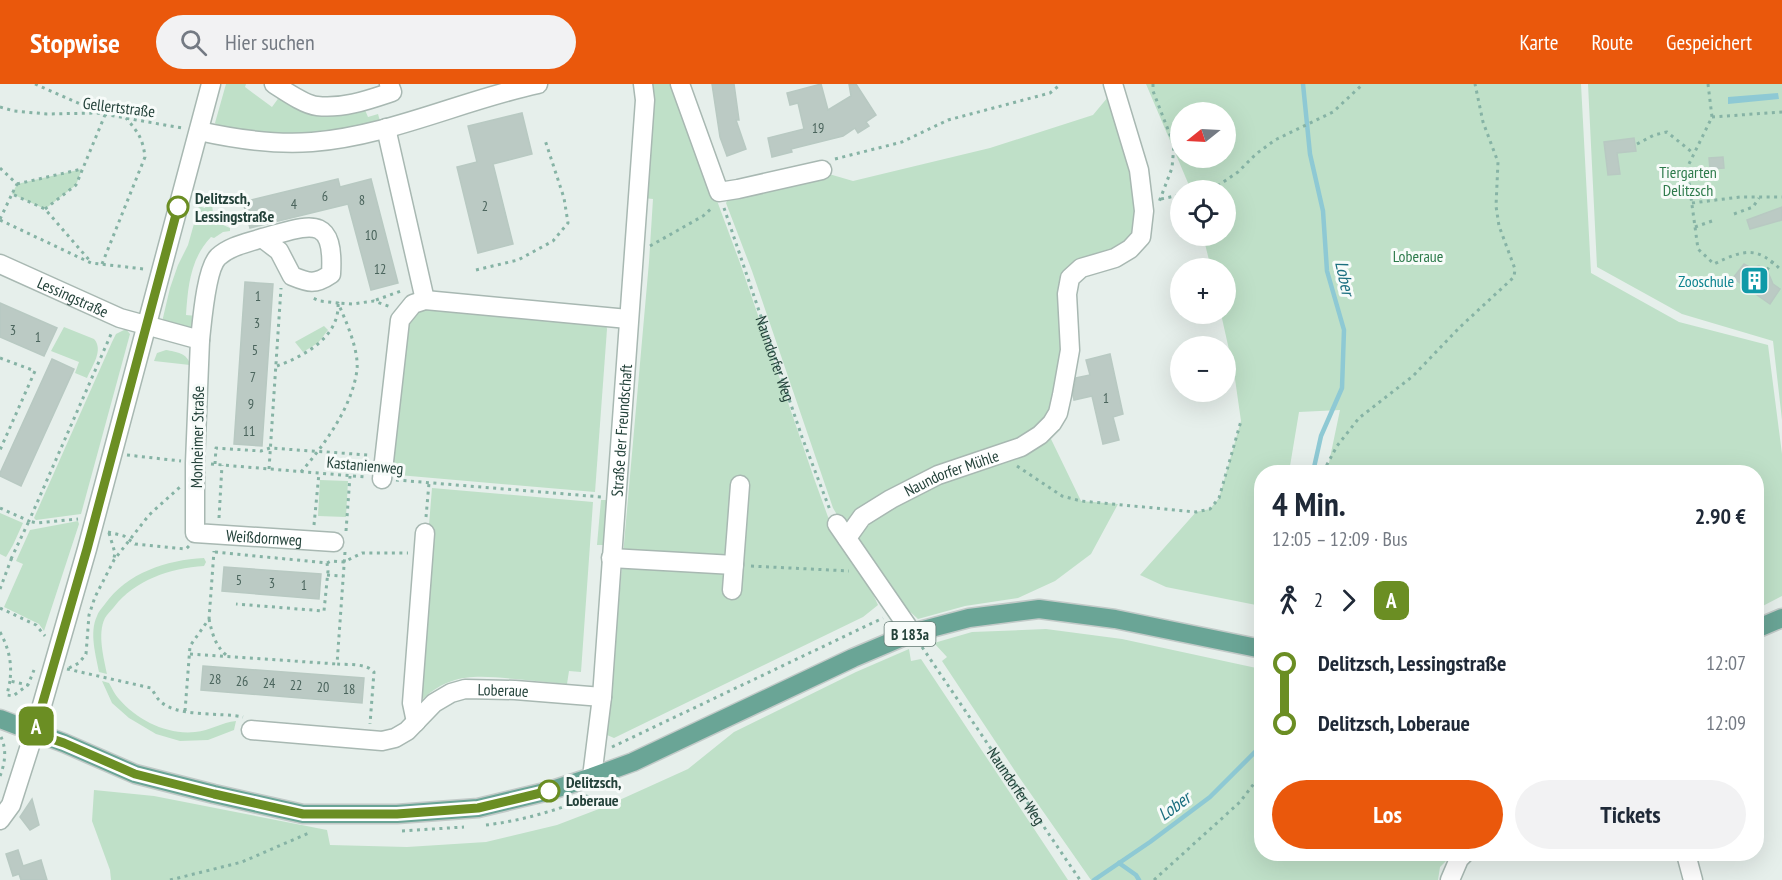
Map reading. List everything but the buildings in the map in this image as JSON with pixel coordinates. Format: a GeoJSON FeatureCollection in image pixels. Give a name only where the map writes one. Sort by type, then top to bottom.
{"type":"FeatureCollection","features":[{"type":"Feature","properties":{"kind":"main road","name":"B 183a"},"geometry":{"type":"LineString","coordinates":[[0,718],[135,774],[214,794],[303,814],[397,814],[478,808],[549,791],[592,777],[633,762],[912,633],[969,618],[1039,609],[1115,619],[1254,647]]}},
{"type":"Feature","properties":{"kind":"main road"},"geometry":{"type":"LineString","coordinates":[[1764,626],[1782,618]]}},
{"type":"Feature","properties":{"kind":"street"},"geometry":{"type":"LineString","coordinates":[[0,820],[11,805],[95,525],[112,453],[211,84]]}},
{"type":"Feature","properties":{"kind":"street"},"geometry":{"type":"LineString","coordinates":[[274,84],[315,106],[350,105],[392,92],[389,84]]}},
{"type":"Feature","properties":{"kind":"street"},"geometry":{"type":"LineString","coordinates":[[199,131],[287,143],[341,138],[386,128],[537,84]]}},
{"type":"Feature","properties":{"kind":"street","name":"Straße der Freundschaft"},"geometry":{"type":"LineString","coordinates":[[592,777],[602,697],[645,100],[643,84]]}},
{"type":"Feature","properties":{"kind":"street"},"geometry":{"type":"LineString","coordinates":[[680,84],[720,196],[738,189],[822,170]]}},
{"type":"Feature","properties":{"kind":"street","name":"Naundorfer Mühle"},"geometry":{"type":"LineString","coordinates":[[842,531],[891,499],[938,475],[1021,447],[1040,435],[1052,423],[1058,413],[1070,350],[1067,294],[1070,278],[1081,268],[1115,258],[1130,249],[1141,237],[1144,211],[1139,170],[1113,84]]}},
{"type":"Feature","properties":{"kind":"street"},"geometry":{"type":"LineString","coordinates":[[386,128],[423,292]]}},
{"type":"Feature","properties":{"kind":"street","name":"Monheimer Straße"},"geometry":{"type":"LineString","coordinates":[[193,544],[200,340],[209,274],[216,258],[230,248],[302,227],[316,226],[325,233],[331,246],[331,274],[321,281],[308,283],[292,276]]}},
{"type":"Feature","properties":{"kind":"street"},"geometry":{"type":"LineString","coordinates":[[262,238],[279,250],[292,276]]}},
{"type":"Feature","properties":{"kind":"street","name":"Lessingstraße"},"geometry":{"type":"LineString","coordinates":[[0,264],[120,318],[147,326]]}},
{"type":"Feature","properties":{"kind":"street"},"geometry":{"type":"LineString","coordinates":[[382,479],[400,320],[423,292]]}},
{"type":"Feature","properties":{"kind":"street"},"geometry":{"type":"LineString","coordinates":[[423,292],[628,319]]}},
{"type":"Feature","properties":{"kind":"street"},"geometry":{"type":"LineString","coordinates":[[147,326],[200,340]]}},
{"type":"Feature","properties":{"kind":"street"},"geometry":{"type":"LineString","coordinates":[[732,590],[740,485]]}},
{"type":"Feature","properties":{"kind":"street"},"geometry":{"type":"LineString","coordinates":[[842,531],[912,633]]}},
{"type":"Feature","properties":{"kind":"street"},"geometry":{"type":"LineString","coordinates":[[416,722],[412,703],[425,533]]}},
{"type":"Feature","properties":{"kind":"street","name":"Weißdornweg"},"geometry":{"type":"LineString","coordinates":[[193,544],[313,541],[342,544]]}},
{"type":"Feature","properties":{"kind":"street"},"geometry":{"type":"LineString","coordinates":[[611,558],[734,565]]}},
{"type":"Feature","properties":{"kind":"street","name":"Loberaue"},"geometry":{"type":"LineString","coordinates":[[251,730],[382,741],[395,738],[407,731],[434,703],[465,688],[602,697]]}},
{"type":"Feature","properties":{"kind":"street"},"geometry":{"type":"LineString","coordinates":[[1450,880],[1458,861]]}},
{"type":"Feature","properties":{"kind":"street"},"geometry":{"type":"LineString","coordinates":[[1688,861],[1693,880]]}},
{"type":"Feature","properties":{"kind":"path"},"geometry":{"type":"LineString","coordinates":[[35,84],[97,113]]}},
{"type":"Feature","properties":{"kind":"path"},"geometry":{"type":"LineString","coordinates":[[822,170],[830,160],[902,142],[948,120],[1050,93],[1061,84]]}},
{"type":"Feature","properties":{"kind":"path"},"geometry":{"type":"LineString","coordinates":[[1153,84],[1153,91],[1174,145],[1172,168],[1156,209]]}},
{"type":"Feature","properties":{"kind":"path"},"geometry":{"type":"LineString","coordinates":[[1226,180],[1275,140],[1332,112],[1363,84]]}},
{"type":"Feature","properties":{"kind":"path"},"geometry":{"type":"LineString","coordinates":[[1327,465],[1337,446],[1359,418],[1413,376],[1460,327],[1515,277],[1515,269],[1497,216],[1498,162],[1483,122],[1475,84]]}},
{"type":"Feature","properties":{"kind":"path"},"geometry":{"type":"LineString","coordinates":[[1708,84],[1712,117],[1687,168],[1698,249],[1714,264],[1737,253],[1750,251],[1773,261],[1782,271]]}},
{"type":"Feature","properties":{"kind":"path","name":"Gellertstraße"},"geometry":{"type":"LineString","coordinates":[[0,107],[14,111],[46,114],[97,113],[199,131]]}},
{"type":"Feature","properties":{"kind":"path"},"geometry":{"type":"LineString","coordinates":[[1712,117],[1782,112]]}},
{"type":"Feature","properties":{"kind":"path"},"geometry":{"type":"LineString","coordinates":[[45,209],[75,184],[105,115]]}},
{"type":"Feature","properties":{"kind":"path"},"geometry":{"type":"LineString","coordinates":[[102,264],[145,157],[143,143],[126,118]]}},
{"type":"Feature","properties":{"kind":"path"},"geometry":{"type":"LineString","coordinates":[[1637,144],[1654,135],[1667,132],[1693,153]]}},
{"type":"Feature","properties":{"kind":"path"},"geometry":{"type":"LineString","coordinates":[[476,270],[518,260],[553,241],[568,223],[564,198],[545,140]]}},
{"type":"Feature","properties":{"kind":"path"},"geometry":{"type":"LineString","coordinates":[[0,168],[17,184]]}},
{"type":"Feature","properties":{"kind":"path"},"geometry":{"type":"LineString","coordinates":[[17,184],[82,169]]}},
{"type":"Feature","properties":{"kind":"path"},"geometry":{"type":"LineString","coordinates":[[17,184],[0,219],[91,263],[161,271]]}},
{"type":"Feature","properties":{"kind":"path"},"geometry":{"type":"LineString","coordinates":[[12,194],[45,209],[91,263]]}},
{"type":"Feature","properties":{"kind":"path"},"geometry":{"type":"LineString","coordinates":[[633,255],[703,216],[720,196]]}},
{"type":"Feature","properties":{"kind":"path","name":"Naundorfer Weg"},"geometry":{"type":"LineString","coordinates":[[720,196],[802,437],[825,499],[842,531]]}},
{"type":"Feature","properties":{"kind":"path"},"geometry":{"type":"LineString","coordinates":[[1161,199],[1170,197]]}},
{"type":"Feature","properties":{"kind":"path"},"geometry":{"type":"LineString","coordinates":[[1692,203],[1740,197],[1782,197]]}},
{"type":"Feature","properties":{"kind":"path"},"geometry":{"type":"LineString","coordinates":[[1734,214],[1753,207],[1759,198]]}},
{"type":"Feature","properties":{"kind":"path"},"geometry":{"type":"LineString","coordinates":[[1695,227],[1712,221]]}},
{"type":"Feature","properties":{"kind":"path"},"geometry":{"type":"LineString","coordinates":[[1767,270],[1773,261]]}},
{"type":"Feature","properties":{"kind":"path"},"geometry":{"type":"LineString","coordinates":[[269,469],[281,287],[292,276]]}},
{"type":"Feature","properties":{"kind":"path"},"geometry":{"type":"LineString","coordinates":[[310,297],[320,301],[352,304],[423,292]]}},
{"type":"Feature","properties":{"kind":"path"},"geometry":{"type":"LineString","coordinates":[[374,301],[404,313]]}},
{"type":"Feature","properties":{"kind":"path"},"geometry":{"type":"LineString","coordinates":[[276,366],[306,353],[327,336],[339,311],[338,303]]}},
{"type":"Feature","properties":{"kind":"path"},"geometry":{"type":"LineString","coordinates":[[301,472],[319,451],[347,405],[357,369],[352,338],[338,303]]}},
{"type":"Feature","properties":{"kind":"path"},"geometry":{"type":"LineString","coordinates":[[0,589],[107,340],[120,318]]}},
{"type":"Feature","properties":{"kind":"path"},"geometry":{"type":"LineString","coordinates":[[0,358],[35,371],[0,449]]}},
{"type":"Feature","properties":{"kind":"path"},"geometry":{"type":"LineString","coordinates":[[993,455],[1014,465],[1062,496],[1081,501],[1196,512],[1210,509],[1219,498],[1241,421]]}},
{"type":"Feature","properties":{"kind":"path"},"geometry":{"type":"LineString","coordinates":[[215,464],[216,448],[261,451],[270,448],[385,456]]}},
{"type":"Feature","properties":{"kind":"path","name":"Kastanienweg"},"geometry":{"type":"LineString","coordinates":[[112,453],[195,470],[215,464],[616,498]]}},
{"type":"Feature","properties":{"kind":"path"},"geometry":{"type":"LineString","coordinates":[[222,465],[209,619],[213,637],[227,656]]}},
{"type":"Feature","properties":{"kind":"path"},"geometry":{"type":"LineString","coordinates":[[64,678],[67,669],[79,663],[86,654],[89,615],[95,597],[114,560],[149,515],[186,483],[195,470]]}},
{"type":"Feature","properties":{"kind":"path"},"geometry":{"type":"LineString","coordinates":[[313,541],[319,473]]}},
{"type":"Feature","properties":{"kind":"path"},"geometry":{"type":"LineString","coordinates":[[337,664],[344,562],[342,544],[350,476]]}},
{"type":"Feature","properties":{"kind":"path"},"geometry":{"type":"LineString","coordinates":[[425,533],[429,483]]}},
{"type":"Feature","properties":{"kind":"path"},"geometry":{"type":"LineString","coordinates":[[0,508],[37,523],[95,525],[124,536],[135,544],[193,544]]}},
{"type":"Feature","properties":{"kind":"path"},"geometry":{"type":"LineString","coordinates":[[95,525],[115,553],[114,560]]}},
{"type":"Feature","properties":{"kind":"path"},"geometry":{"type":"LineString","coordinates":[[205,551],[215,544],[327,563],[344,562],[362,553],[424,554]]}},
{"type":"Feature","properties":{"kind":"path"},"geometry":{"type":"LineString","coordinates":[[236,604],[324,611],[327,563]]}},
{"type":"Feature","properties":{"kind":"path"},"geometry":{"type":"LineString","coordinates":[[734,565],[872,572]]}},
{"type":"Feature","properties":{"kind":"path"},"geometry":{"type":"LineString","coordinates":[[327,575],[343,576]]}},
{"type":"Feature","properties":{"kind":"path"},"geometry":{"type":"LineString","coordinates":[[0,608],[36,625],[46,638]]}},
{"type":"Feature","properties":{"kind":"path"},"geometry":{"type":"LineString","coordinates":[[595,754],[897,611]]}},
{"type":"Feature","properties":{"kind":"path"},"geometry":{"type":"LineString","coordinates":[[185,711],[190,646],[209,619]]}},
{"type":"Feature","properties":{"kind":"path"},"geometry":{"type":"LineString","coordinates":[[0,632],[10,655],[10,681],[7,695],[13,696],[28,685],[10,681]]}},
{"type":"Feature","properties":{"kind":"path","name":"Naundorfer Weg"},"geometry":{"type":"LineString","coordinates":[[912,633],[1080,880]]}},
{"type":"Feature","properties":{"kind":"path"},"geometry":{"type":"LineString","coordinates":[[190,654],[370,667],[374,672],[369,740]]}},
{"type":"Feature","properties":{"kind":"path"},"geometry":{"type":"LineString","coordinates":[[67,669],[151,688],[160,702],[171,708],[243,716],[251,730]]}},
{"type":"Feature","properties":{"kind":"path"},"geometry":{"type":"LineString","coordinates":[[0,735],[5,745],[5,756],[0,776]]}},
{"type":"Feature","properties":{"kind":"path"},"geometry":{"type":"LineString","coordinates":[[1154,880],[1240,802],[1254,784]]}},
{"type":"Feature","properties":{"kind":"path"},"geometry":{"type":"LineString","coordinates":[[170,880],[242,862],[308,832],[317,831]]}},
{"type":"Feature","properties":{"kind":"green space"},"geometry":{"type":"Polygon","coordinates":[[[226,84],[246,84],[245,87],[272,107],[280,96],[365,110],[368,117],[378,114],[380,121],[316,133],[219,129],[215,123],[226,84]]]}},
{"type":"Feature","properties":{"kind":"green space"},"geometry":{"type":"Polygon","coordinates":[[[649,84],[674,84],[740,263],[836,539],[866,579],[878,605],[863,617],[614,738],[607,735],[653,199],[643,198],[649,84]]]}},
{"type":"Feature","properties":{"kind":"green space","name":"Loberaue"},"geometry":{"type":"Polygon","coordinates":[[[1146,84],[1581,84],[1591,273],[1679,322],[1768,345],[1782,454],[1782,596],[1764,605],[1764,465],[1328,465],[1340,410],[1299,412],[1290,465],[1254,465],[1254,605],[1166,587],[1140,575],[1196,512],[1210,509],[1219,498],[1241,421],[1236,386],[1236,336],[1226,336],[1223,324],[1236,324],[1236,258],[1208,258],[1206,246],[1236,246],[1236,180],[1187,180],[1182,168],[1236,168],[1236,102],[1170,102],[1170,141],[1146,84]]]}},
{"type":"Feature","properties":{"kind":"green space","name":"Tiergarten Delitzsch"},"geometry":{"type":"Polygon","coordinates":[[[1588,84],[1782,84],[1782,420],[1773,341],[1682,314],[1597,267],[1588,84]]]}},
{"type":"Feature","properties":{"kind":"green space"},"geometry":{"type":"Polygon","coordinates":[[[1108,97],[1136,173],[1138,230],[1112,255],[1080,263],[1053,413],[1021,447],[1051,439],[1081,501],[1118,504],[1091,554],[1055,581],[1018,598],[965,606],[918,619],[905,607],[847,538],[867,506],[843,525],[833,508],[752,271],[726,203],[729,197],[829,174],[853,181],[990,148],[1093,115],[1108,97]]]}},
{"type":"Feature","properties":{"kind":"green space"},"geometry":{"type":"Polygon","coordinates":[[[82,169],[76,185],[45,209],[12,194],[17,184],[82,169]]]}},
{"type":"Feature","properties":{"kind":"green space"},"geometry":{"type":"Polygon","coordinates":[[[209,194],[214,221],[230,228],[230,231],[223,232],[214,238],[211,237],[194,264],[189,284],[186,315],[197,316],[193,328],[187,331],[162,322],[170,288],[188,245],[199,206],[205,208],[209,194]]]}},
{"type":"Feature","properties":{"kind":"green space"},"geometry":{"type":"Polygon","coordinates":[[[430,307],[606,324],[595,492],[387,474],[401,335],[413,313],[430,307]]]}},
{"type":"Feature","properties":{"kind":"green space"},"geometry":{"type":"Polygon","coordinates":[[[324,326],[328,330],[318,343],[303,352],[295,342],[324,326]]]}},
{"type":"Feature","properties":{"kind":"green space"},"geometry":{"type":"Polygon","coordinates":[[[64,327],[94,339],[97,343],[96,358],[87,378],[75,373],[79,362],[51,351],[64,327]]]}},
{"type":"Feature","properties":{"kind":"green space"},"geometry":{"type":"Polygon","coordinates":[[[126,329],[130,334],[81,514],[36,520],[34,518],[112,342],[116,334],[126,329]]]}},
{"type":"Feature","properties":{"kind":"green space"},"geometry":{"type":"Polygon","coordinates":[[[166,350],[184,356],[190,365],[154,361],[157,353],[166,350]]]}},
{"type":"Feature","properties":{"kind":"green space"},"geometry":{"type":"Polygon","coordinates":[[[320,480],[348,481],[346,517],[318,516],[320,480]]]}},
{"type":"Feature","properties":{"kind":"green space"},"geometry":{"type":"Polygon","coordinates":[[[432,488],[593,502],[581,672],[569,671],[567,684],[490,677],[466,678],[445,684],[423,699],[416,684],[432,488]]]}},
{"type":"Feature","properties":{"kind":"green space"},"geometry":{"type":"Polygon","coordinates":[[[601,500],[610,500],[606,545],[597,545],[601,500]]]}},
{"type":"Feature","properties":{"kind":"green space"},"geometry":{"type":"Polygon","coordinates":[[[0,513],[23,523],[6,557],[0,554],[0,513]]]}},
{"type":"Feature","properties":{"kind":"green space"},"geometry":{"type":"Polygon","coordinates":[[[78,521],[79,524],[44,631],[39,624],[4,607],[23,564],[16,561],[30,530],[78,521]]]}},
{"type":"Feature","properties":{"kind":"green space"},"geometry":{"type":"Polygon","coordinates":[[[204,558],[206,562],[204,566],[166,573],[132,589],[107,615],[103,624],[102,646],[107,674],[99,672],[94,644],[95,623],[99,612],[114,593],[124,584],[148,570],[190,559],[204,558]]]}},
{"type":"Feature","properties":{"kind":"green space"},"geometry":{"type":"Polygon","coordinates":[[[1046,629],[1122,639],[1254,667],[1254,861],[1446,861],[1440,867],[1438,880],[1091,880],[942,661],[947,657],[934,643],[972,632],[1046,629]]]}},
{"type":"Feature","properties":{"kind":"green space"},"geometry":{"type":"Polygon","coordinates":[[[909,649],[911,661],[921,659],[1068,880],[111,880],[110,870],[92,821],[94,790],[154,796],[327,830],[330,845],[407,847],[486,842],[557,825],[604,807],[688,769],[734,732],[856,672],[909,649]]]}},
{"type":"Feature","properties":{"kind":"green space"},"geometry":{"type":"Polygon","coordinates":[[[102,681],[109,683],[126,707],[163,728],[195,732],[236,721],[234,730],[208,740],[180,741],[156,734],[129,718],[112,703],[102,681]]]}},
{"type":"Feature","properties":{"kind":"water"},"geometry":{"type":"Polygon","coordinates":[[[1778,93],[1779,99],[1728,104],[1728,97],[1778,93]]]}},
{"type":"Feature","properties":{"kind":"waterway","name":"Lober"},"geometry":{"type":"LineString","coordinates":[[1303,84],[1310,154],[1323,211],[1327,271],[1344,330],[1342,388],[1321,436],[1315,465]]}},
{"type":"Feature","properties":{"kind":"waterway","name":"Lober"},"geometry":{"type":"LineString","coordinates":[[1094,880],[1210,797],[1254,753]]}},
{"type":"Feature","properties":{"kind":"waterway"},"geometry":{"type":"LineString","coordinates":[[1119,863],[1136,875],[1139,880]]}},
{"type":"Feature","properties":{"kind":"bus line","name":"A"},"geometry":{"type":"LineString","coordinates":[[178,207],[87,549],[34,733],[64,743],[135,774],[303,814],[397,814],[478,808],[549,791]]}},
{"type":"Feature","properties":{"kind":"place","name":"Delitzsch, Lessingstraße"},"geometry":{"type":"Point","coordinates":[178,207]}},
{"type":"Feature","properties":{"kind":"place","name":"Zooschule"},"geometry":{"type":"Point","coordinates":[1755,281]}},
{"type":"Feature","properties":{"kind":"place","name":"Delitzsch, Loberaue"},"geometry":{"type":"Point","coordinates":[549,791]}}]}
